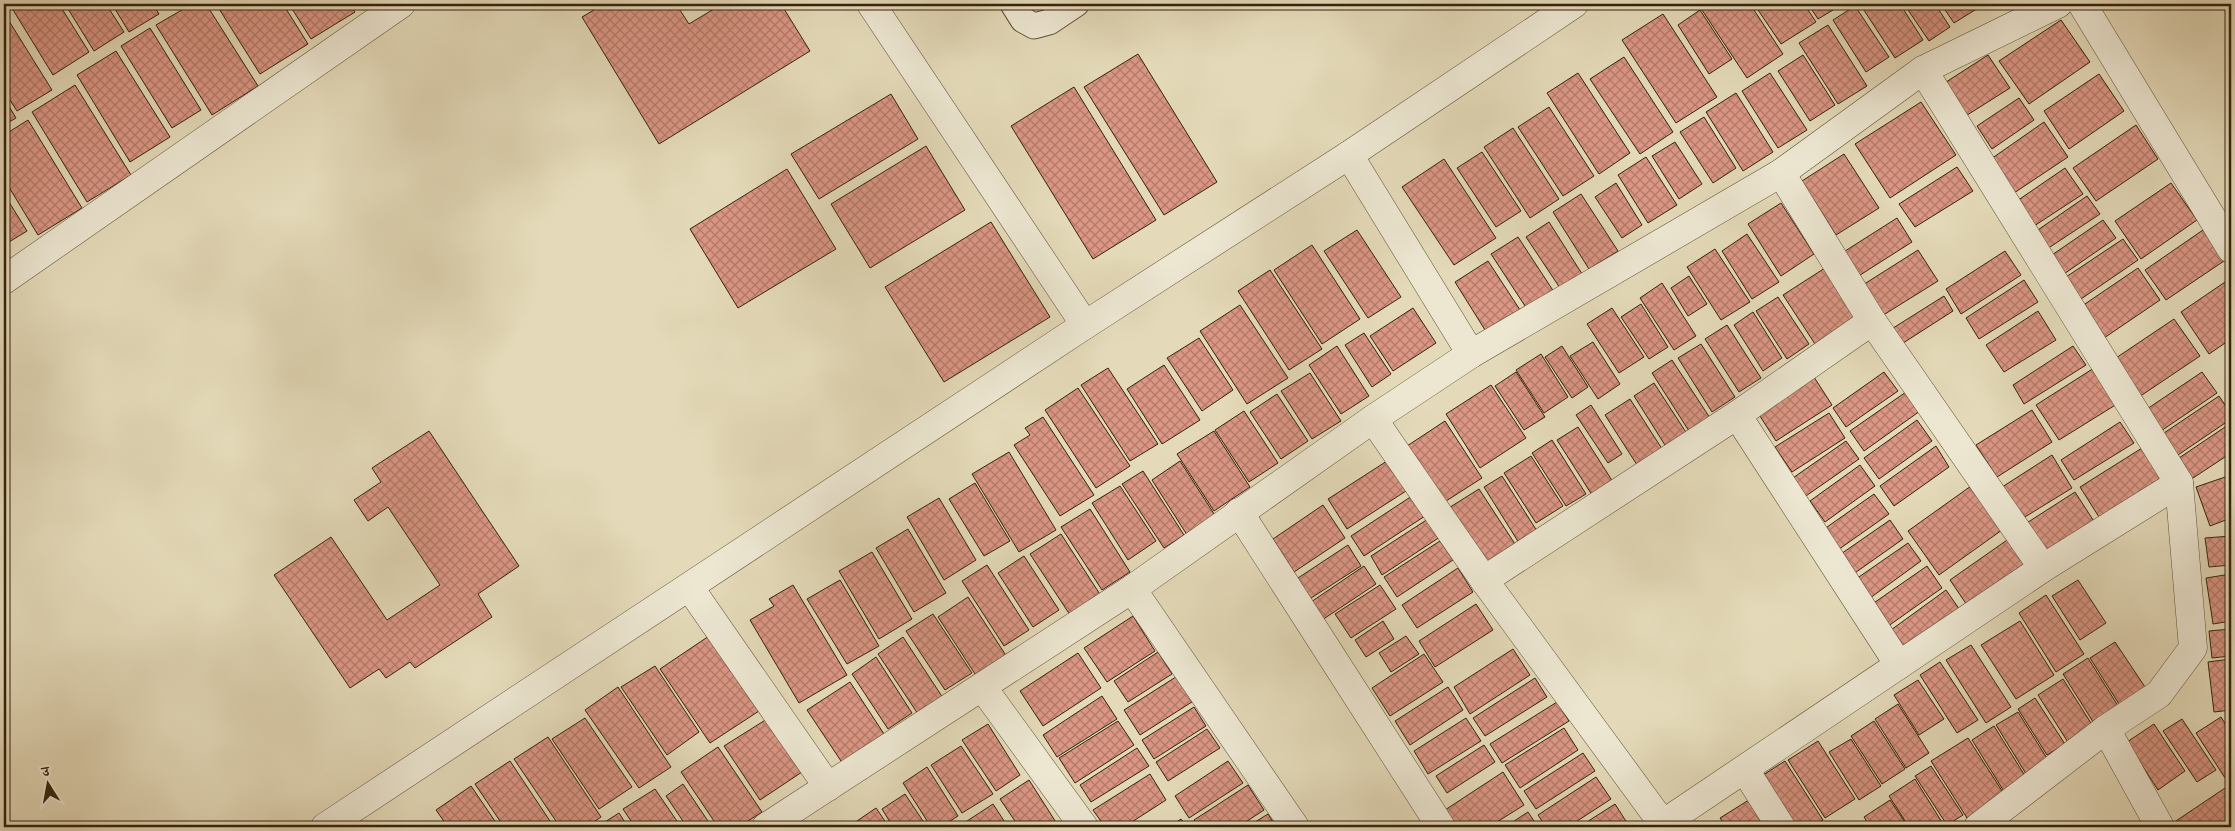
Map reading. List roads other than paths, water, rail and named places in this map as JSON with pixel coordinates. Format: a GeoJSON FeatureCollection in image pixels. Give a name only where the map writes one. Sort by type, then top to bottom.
{"type":"FeatureCollection","features":[{"type":"Feature","properties":{"kind":"street"},"geometry":{"type":"LineString","coordinates":[[4,280],[401,4]]}},
{"type":"Feature","properties":{"kind":"street"},"geometry":{"type":"LineString","coordinates":[[871,4],[1085,325]]}},
{"type":"Feature","properties":{"kind":"street"},"geometry":{"type":"LineString","coordinates":[[324,827],[690,588],[1085,325],[1349,155],[1574,4]]}},
{"type":"Feature","properties":{"kind":"street"},"geometry":{"type":"LineString","coordinates":[[766,827],[983,688],[1132,589],[1373,419],[1471,354],[1781,173],[1923,70],[2058,4]]}},
{"type":"Feature","properties":{"kind":"street"},"geometry":{"type":"LineString","coordinates":[[2082,4],[2231,249]]}},
{"type":"Feature","properties":{"kind":"street"},"geometry":{"type":"LineString","coordinates":[[1923,70],[2178,483],[2193,648],[2159,694],[2106,729],[1978,827]]}},
{"type":"Feature","properties":{"kind":"street"},"geometry":{"type":"LineString","coordinates":[[1349,155],[1471,354]]}},
{"type":"Feature","properties":{"kind":"street"},"geometry":{"type":"LineString","coordinates":[[1781,173],[1872,321],[2044,568]]}},
{"type":"Feature","properties":{"kind":"street"},"geometry":{"type":"LineString","coordinates":[[1484,580],[1737,415],[1872,321]]}},
{"type":"Feature","properties":{"kind":"street"},"geometry":{"type":"LineString","coordinates":[[1737,415],[1899,665]]}},
{"type":"Feature","properties":{"kind":"street"},"geometry":{"type":"LineString","coordinates":[[1373,419],[1484,580],[1660,826],[2044,568],[2178,483]]}},
{"type":"Feature","properties":{"kind":"street"},"geometry":{"type":"LineString","coordinates":[[1239,512],[1441,827]]}},
{"type":"Feature","properties":{"kind":"street"},"geometry":{"type":"LineString","coordinates":[[690,588],[828,787]]}},
{"type":"Feature","properties":{"kind":"street"},"geometry":{"type":"LineString","coordinates":[[1132,589],[1295,827]]}},
{"type":"Feature","properties":{"kind":"street"},"geometry":{"type":"LineString","coordinates":[[983,688],[1084,827]]}},
{"type":"Feature","properties":{"kind":"street"},"geometry":{"type":"LineString","coordinates":[[2106,729],[2160,827]]}},
{"type":"Feature","properties":{"kind":"street"},"geometry":{"type":"LineString","coordinates":[[1745,770],[1781,827]]}},
{"type":"Feature","properties":{"kind":"lane"},"geometry":{"type":"LineString","coordinates":[[1013,4],[1023,20],[1034,26],[1049,22],[1076,4]]}}]}
